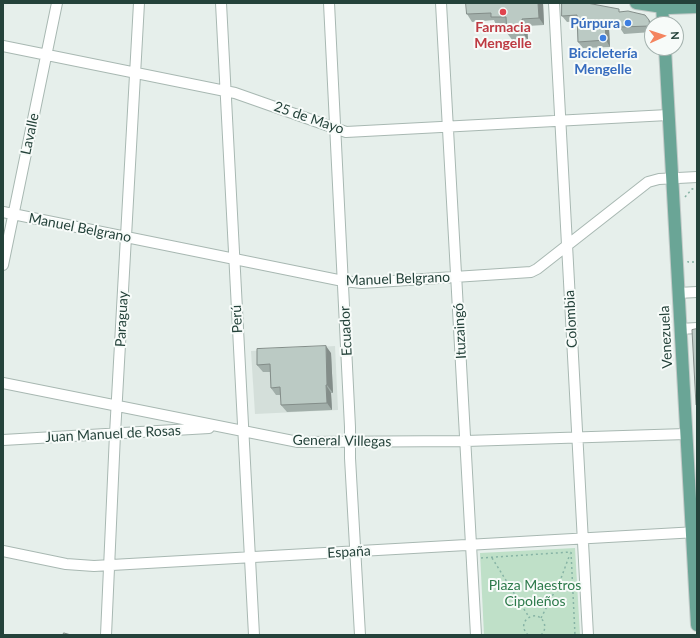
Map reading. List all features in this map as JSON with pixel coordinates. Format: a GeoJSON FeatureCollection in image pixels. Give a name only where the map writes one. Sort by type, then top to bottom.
{"type":"FeatureCollection","features":[{"type":"Feature","properties":{"kind":"main road"},"geometry":{"type":"LineString","coordinates":[[636,3],[697,7]]}},
{"type":"Feature","properties":{"kind":"main road"},"geometry":{"type":"LineString","coordinates":[[662,5],[663,16]]}},
{"type":"Feature","properties":{"kind":"main road","name":"Venezuela"},"geometry":{"type":"LineString","coordinates":[[665,56],[686,434],[694,533],[697,625]]}},
{"type":"Feature","properties":{"kind":"street","name":"Lavalle"},"geometry":{"type":"LineString","coordinates":[[3,265],[57,3]]}},
{"type":"Feature","properties":{"kind":"street","name":"Paraguay"},"geometry":{"type":"LineString","coordinates":[[106,635],[115,434],[139,3]]}},
{"type":"Feature","properties":{"kind":"street","name":"Perú"},"geometry":{"type":"LineString","coordinates":[[221,3],[254,635]]}},
{"type":"Feature","properties":{"kind":"street","name":"Ecuador"},"geometry":{"type":"LineString","coordinates":[[329,3],[350,458],[360,635]]}},
{"type":"Feature","properties":{"kind":"street","name":"Ituzaingó"},"geometry":{"type":"LineString","coordinates":[[442,3],[476,635]]}},
{"type":"Feature","properties":{"kind":"street","name":"Colombia"},"geometry":{"type":"LineString","coordinates":[[554,3],[588,635]]}},
{"type":"Feature","properties":{"kind":"street","name":"25 de Mayo"},"geometry":{"type":"LineString","coordinates":[[3,46],[253,98],[346,132],[668,115]]}},
{"type":"Feature","properties":{"kind":"street","name":"Manuel Belgrano"},"geometry":{"type":"LineString","coordinates":[[3,212],[343,281],[362,283],[531,272],[567,246],[648,182],[655,179],[697,177]]}},
{"type":"Feature","properties":{"kind":"street"},"geometry":{"type":"LineString","coordinates":[[678,293],[697,292]]}},
{"type":"Feature","properties":{"kind":"street"},"geometry":{"type":"LineString","coordinates":[[680,329],[697,328]]}},
{"type":"Feature","properties":{"kind":"street","name":"General Villegas"},"geometry":{"type":"LineString","coordinates":[[3,382],[298,442],[466,441],[686,434]]}},
{"type":"Feature","properties":{"kind":"street","name":"Juan Manuel de Rosas"},"geometry":{"type":"LineString","coordinates":[[3,440],[223,427]]}},
{"type":"Feature","properties":{"kind":"street","name":"España"},"geometry":{"type":"LineString","coordinates":[[3,551],[66,564],[87,566],[694,533]]}},
{"type":"Feature","properties":{"kind":"path"},"geometry":{"type":"LineString","coordinates":[[685,203],[685,196],[692,189],[697,188]]}},
{"type":"Feature","properties":{"kind":"path"},"geometry":{"type":"LineString","coordinates":[[688,255],[688,262],[697,262]]}},
{"type":"Feature","properties":{"kind":"path"},"geometry":{"type":"LineString","coordinates":[[476,558],[571,552]]}},
{"type":"Feature","properties":{"kind":"path"},"geometry":{"type":"LineString","coordinates":[[541,618],[560,581],[571,552]]}},
{"type":"Feature","properties":{"kind":"path"},"geometry":{"type":"LineString","coordinates":[[571,552],[575,635]]}},
{"type":"Feature","properties":{"kind":"path"},"geometry":{"type":"LineString","coordinates":[[492,557],[529,617]]}},
{"type":"Feature","properties":{"kind":"path"},"geometry":{"type":"LineString","coordinates":[[528,635],[524,630],[526,620],[529,617],[536,616],[541,618],[545,626],[541,635]]}},
{"type":"Feature","properties":{"kind":"shaded area"},"geometry":{"type":"Polygon","coordinates":[[[335,346],[338,410],[255,414],[251,351],[335,346]]]}},
{"type":"Feature","properties":{"kind":"green space","name":"Plaza Maestros Cipoleños"},"geometry":{"type":"Polygon","coordinates":[[[575,548],[580,635],[484,635],[480,553],[575,548]]]}},
{"type":"Feature","properties":{"kind":"building"},"geometry":{"type":"Polygon","coordinates":[[[466,3],[538,3],[539,18],[522,19],[523,33],[507,33],[506,17],[491,17],[491,13],[467,14],[466,3]]]}},
{"type":"Feature","properties":{"kind":"building"},"geometry":{"type":"Polygon","coordinates":[[[562,3],[587,3],[619,9],[619,12],[628,11],[646,16],[644,16],[644,26],[620,27],[619,21],[605,22],[606,40],[578,42],[577,15],[562,16],[562,3]]]}},
{"type":"Feature","properties":{"kind":"building"},"geometry":{"type":"Polygon","coordinates":[[[697,329],[697,405],[696,405],[692,330],[697,329]]]}},
{"type":"Feature","properties":{"kind":"building"},"geometry":{"type":"Polygon","coordinates":[[[326,346],[327,403],[281,405],[280,387],[271,388],[270,364],[257,365],[257,349],[326,346]]]}},
{"type":"Feature","properties":{"kind":"place","name":"Farmacia Mengelle"},"geometry":{"type":"Point","coordinates":[503,12]}},
{"type":"Feature","properties":{"kind":"place","name":"Púrpura"},"geometry":{"type":"Point","coordinates":[628,23]}},
{"type":"Feature","properties":{"kind":"place","name":"Bicicletería Mengelle"},"geometry":{"type":"Point","coordinates":[603,38]}}]}
